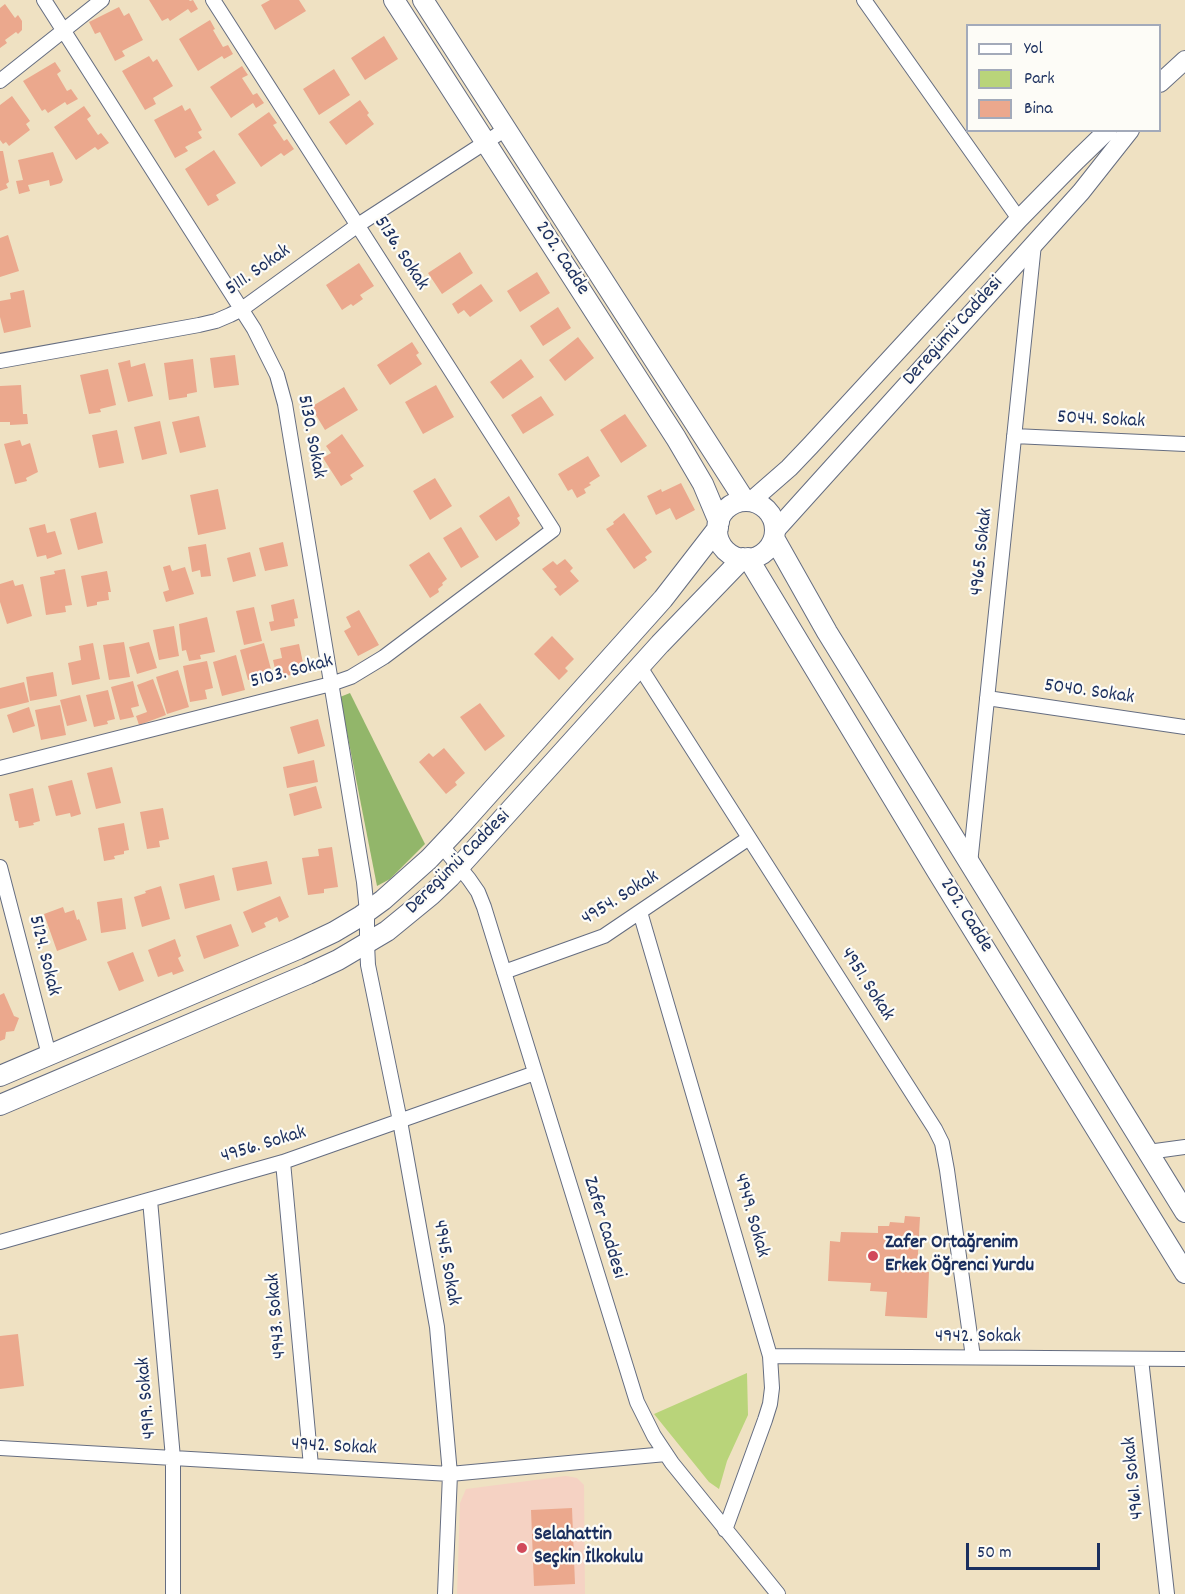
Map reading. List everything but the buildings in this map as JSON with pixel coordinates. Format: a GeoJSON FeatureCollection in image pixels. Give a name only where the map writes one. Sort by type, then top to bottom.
{"type":"FeatureCollection","features":[{"type":"Feature","properties":{"kind":"main road","name":"202. Cadde"},"geometry":{"type":"LineString","coordinates":[[394,0],[676,438],[703,484],[718,525]]}},
{"type":"Feature","properties":{"kind":"main road","name":"202. Cadde"},"geometry":{"type":"LineString","coordinates":[[423,0],[748,501]]}},
{"type":"Feature","properties":{"kind":"main road"},"geometry":{"type":"LineString","coordinates":[[748,501],[766,508],[775,526],[771,545],[764,553],[755,558],[745,558],[726,551],[721,543],[718,525],[728,508],[733,504],[748,501]]}},
{"type":"Feature","properties":{"kind":"main road","name":"Deregümü Caddesi"},"geometry":{"type":"LineString","coordinates":[[0,1076],[298,950],[367,912],[406,881],[442,846],[663,598],[718,525]]}},
{"type":"Feature","properties":{"kind":"main road","name":"202. Cadde"},"geometry":{"type":"LineString","coordinates":[[774,534],[827,632],[1185,1212]]}},
{"type":"Feature","properties":{"kind":"main road","name":"202. Cadde"},"geometry":{"type":"LineString","coordinates":[[745,558],[1185,1273]]}},
{"type":"Feature","properties":{"kind":"main road","name":"Deregümü Caddesi"},"geometry":{"type":"LineString","coordinates":[[0,1105],[308,974],[338,960],[387,931],[431,895],[460,867],[640,667],[745,558]]}},
{"type":"Feature","properties":{"kind":"street","name":"5130. Sokak"},"geometry":{"type":"LineString","coordinates":[[44,0],[242,309],[267,352],[277,375],[285,404],[364,882],[367,944]]}},
{"type":"Feature","properties":{"kind":"street"},"geometry":{"type":"LineString","coordinates":[[0,81],[102,0]]}},
{"type":"Feature","properties":{"kind":"street","name":"5136. Sokak"},"geometry":{"type":"LineString","coordinates":[[213,0],[553,530]]}},
{"type":"Feature","properties":{"kind":"street"},"geometry":{"type":"LineString","coordinates":[[864,0],[1019,219]]}},
{"type":"Feature","properties":{"kind":"street"},"geometry":{"type":"LineString","coordinates":[[1165,79],[1185,60]]}},
{"type":"Feature","properties":{"kind":"street","name":"5111. Sokak"},"geometry":{"type":"LineString","coordinates":[[0,361],[199,326],[216,321],[242,309],[358,225],[506,129]]}},
{"type":"Feature","properties":{"kind":"street","name":"Deregümü Caddesi"},"geometry":{"type":"LineString","coordinates":[[748,501],[789,468],[810,447],[1019,219],[1106,132]]}},
{"type":"Feature","properties":{"kind":"street","name":"Deregümü Caddesi"},"geometry":{"type":"LineString","coordinates":[[774,534],[1087,184],[1128,132]]}},
{"type":"Feature","properties":{"kind":"street","name":"4965. Sokak"},"geometry":{"type":"LineString","coordinates":[[970,864],[1034,244]]}},
{"type":"Feature","properties":{"kind":"street","name":"5044. Sokak"},"geometry":{"type":"LineString","coordinates":[[1014,436],[1185,444]]}},
{"type":"Feature","properties":{"kind":"street","name":"5103. Sokak"},"geometry":{"type":"LineString","coordinates":[[0,768],[351,677],[384,657],[553,530]]}},
{"type":"Feature","properties":{"kind":"street","name":"4951. Sokak"},"geometry":{"type":"LineString","coordinates":[[640,667],[942,1143],[973,1357]]}},
{"type":"Feature","properties":{"kind":"street","name":"5040. Sokak"},"geometry":{"type":"LineString","coordinates":[[987,698],[1185,727]]}},
{"type":"Feature","properties":{"kind":"street","name":"4954. Sokak"},"geometry":{"type":"LineString","coordinates":[[504,972],[604,936],[749,838]]}},
{"type":"Feature","properties":{"kind":"street","name":"Zafer Caddesi"},"geometry":{"type":"LineString","coordinates":[[442,846],[469,879],[481,900],[637,1402],[666,1455],[778,1594]]}},
{"type":"Feature","properties":{"kind":"street","name":"5124. Sokak"},"geometry":{"type":"LineString","coordinates":[[0,867],[49,1055]]}},
{"type":"Feature","properties":{"kind":"street","name":"4949. Sokak"},"geometry":{"type":"LineString","coordinates":[[640,912],[770,1356],[772,1388],[770,1404],[725,1530]]}},
{"type":"Feature","properties":{"kind":"street","name":"4945. Sokak"},"geometry":{"type":"LineString","coordinates":[[367,944],[372,985],[400,1121],[437,1327],[450,1474],[446,1594]]}},
{"type":"Feature","properties":{"kind":"street","name":"4956. Sokak"},"geometry":{"type":"LineString","coordinates":[[0,1242],[284,1162],[535,1074]]}},
{"type":"Feature","properties":{"kind":"street"},"geometry":{"type":"LineString","coordinates":[[1148,1152],[1185,1147]]}},
{"type":"Feature","properties":{"kind":"street","name":"4943. Sokak"},"geometry":{"type":"LineString","coordinates":[[284,1162],[311,1466]]}},
{"type":"Feature","properties":{"kind":"street","name":"4919. Sokak"},"geometry":{"type":"LineString","coordinates":[[150,1200],[173,1458],[173,1594]]}},
{"type":"Feature","properties":{"kind":"street","name":"4942. Sokak"},"geometry":{"type":"LineString","coordinates":[[770,1356],[1185,1359]]}},
{"type":"Feature","properties":{"kind":"street","name":"4961. Sokak"},"geometry":{"type":"LineString","coordinates":[[1142,1359],[1167,1594]]}},
{"type":"Feature","properties":{"kind":"street","name":"4942. Sokak"},"geometry":{"type":"LineString","coordinates":[[0,1448],[450,1474],[666,1455]]}},
{"type":"Feature","properties":{"kind":"shaded area","name":"Selahattin Seçkin İlkokulu"},"geometry":{"type":"Polygon","coordinates":[[[566,1476],[577,1478],[584,1485],[585,1594],[457,1594],[460,1503],[466,1489],[566,1476]]]}},
{"type":"Feature","properties":{"kind":"green space"},"geometry":{"type":"Polygon","coordinates":[[[350,693],[425,844],[390,879],[377,886],[340,697],[350,693]]]}},
{"type":"Feature","properties":{"kind":"green space"},"geometry":{"type":"Polygon","coordinates":[[[747,1373],[748,1415],[727,1461],[719,1489],[709,1482],[654,1414],[747,1373]]]}},
{"type":"Feature","properties":{"kind":"place","name":"Zafer Ortağrenim Erkek Öğrenci Yurdu"},"geometry":{"type":"Point","coordinates":[873,1256]}},
{"type":"Feature","properties":{"kind":"place","name":"Selahattin Seçkin İlkokulu"},"geometry":{"type":"Point","coordinates":[522,1548]}}]}
